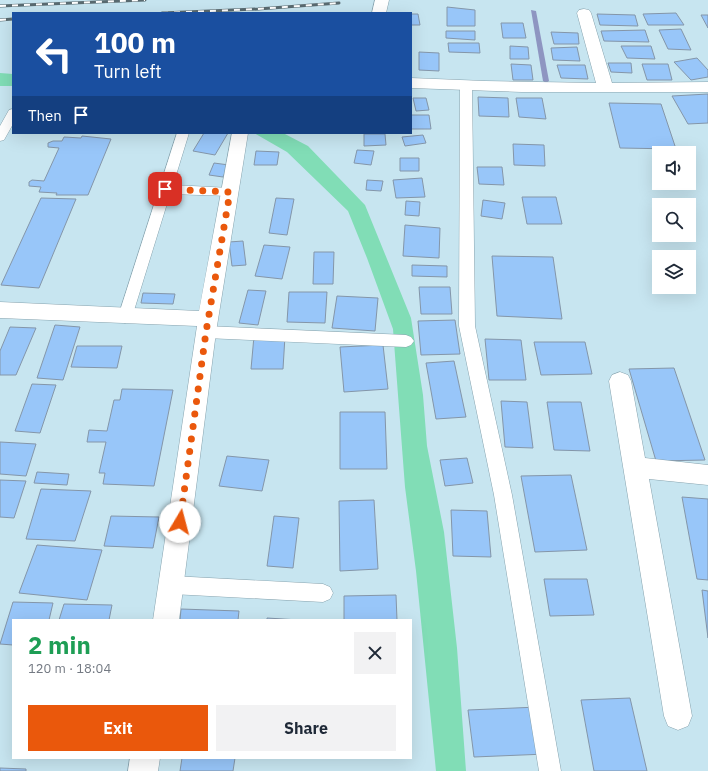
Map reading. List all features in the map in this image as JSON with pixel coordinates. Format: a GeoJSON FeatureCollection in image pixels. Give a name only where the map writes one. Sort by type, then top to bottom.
{"type":"FeatureCollection","features":[{"type":"Feature","properties":{"kind":"street"},"geometry":{"type":"LineString","coordinates":[[379,12],[382,0]]}},
{"type":"Feature","properties":{"kind":"street"},"geometry":{"type":"LineString","coordinates":[[584,13],[605,88]]}},
{"type":"Feature","properties":{"kind":"street"},"geometry":{"type":"LineString","coordinates":[[412,83],[466,87],[708,87]]}},
{"type":"Feature","properties":{"kind":"street"},"geometry":{"type":"LineString","coordinates":[[166,619],[207,325],[240,134]]}},
{"type":"Feature","properties":{"kind":"street"},"geometry":{"type":"LineString","coordinates":[[1,314],[125,316],[207,325]]}},
{"type":"Feature","properties":{"kind":"street"},"geometry":{"type":"LineString","coordinates":[[620,381],[678,716]]}},
{"type":"Feature","properties":{"kind":"street"},"geometry":{"type":"LineString","coordinates":[[635,467],[708,475]]}},
{"type":"Feature","properties":{"kind":"street"},"geometry":{"type":"LineString","coordinates":[[143,771],[145,759]]}},
{"type":"Feature","properties":{"kind":"lane"},"geometry":{"type":"LineString","coordinates":[[466,87],[467,326],[503,495],[550,771]]}},
{"type":"Feature","properties":{"kind":"lane"},"geometry":{"type":"LineString","coordinates":[[0,137],[12,115]]}},
{"type":"Feature","properties":{"kind":"lane"},"geometry":{"type":"LineString","coordinates":[[125,316],[183,134]]}},
{"type":"Feature","properties":{"kind":"lane"},"geometry":{"type":"LineString","coordinates":[[165,189],[230,192]]}},
{"type":"Feature","properties":{"kind":"lane"},"geometry":{"type":"LineString","coordinates":[[207,325],[406,341]]}},
{"type":"Feature","properties":{"kind":"lane"},"geometry":{"type":"LineString","coordinates":[[172,585],[323,593]]}},
{"type":"Feature","properties":{"kind":"green space"},"geometry":{"type":"Polygon","coordinates":[[[0,73],[12,74],[12,86],[0,86],[0,73]]]}},
{"type":"Feature","properties":{"kind":"green space"},"geometry":{"type":"Polygon","coordinates":[[[256,134],[285,134],[308,146],[365,205],[411,318],[423,395],[427,446],[444,532],[457,648],[466,771],[436,771],[416,571],[405,487],[393,329],[348,211],[287,152],[256,134]]]}},
{"type":"Feature","properties":{"kind":"building"},"geometry":{"type":"Polygon","coordinates":[[[447,7],[475,10],[475,26],[447,26],[447,7]]]}},
{"type":"Feature","properties":{"kind":"building"},"geometry":{"type":"Polygon","coordinates":[[[676,13],[684,25],[648,25],[643,14],[676,13]]]}},
{"type":"Feature","properties":{"kind":"building"},"geometry":{"type":"Polygon","coordinates":[[[412,14],[418,14],[420,25],[412,25],[412,14]]]}},
{"type":"Feature","properties":{"kind":"building"},"geometry":{"type":"Polygon","coordinates":[[[597,14],[635,15],[638,26],[600,25],[597,14]]]}},
{"type":"Feature","properties":{"kind":"building"},"geometry":{"type":"Polygon","coordinates":[[[701,15],[708,15],[708,28],[701,15]]]}},
{"type":"Feature","properties":{"kind":"building"},"geometry":{"type":"Polygon","coordinates":[[[501,23],[523,23],[526,38],[503,38],[501,23]]]}},
{"type":"Feature","properties":{"kind":"building"},"geometry":{"type":"Polygon","coordinates":[[[681,29],[691,50],[668,49],[659,30],[681,29]]]}},
{"type":"Feature","properties":{"kind":"building"},"geometry":{"type":"Polygon","coordinates":[[[645,30],[649,42],[604,41],[601,31],[645,30]]]}},
{"type":"Feature","properties":{"kind":"building"},"geometry":{"type":"Polygon","coordinates":[[[446,31],[475,31],[475,40],[446,38],[446,31]]]}},
{"type":"Feature","properties":{"kind":"building"},"geometry":{"type":"Polygon","coordinates":[[[551,32],[578,33],[579,44],[554,44],[551,32]]]}},
{"type":"Feature","properties":{"kind":"building"},"geometry":{"type":"Polygon","coordinates":[[[448,43],[479,43],[480,53],[449,52],[448,43]]]}},
{"type":"Feature","properties":{"kind":"building"},"geometry":{"type":"Polygon","coordinates":[[[510,46],[528,47],[529,59],[510,59],[510,46]]]}},
{"type":"Feature","properties":{"kind":"building"},"geometry":{"type":"Polygon","coordinates":[[[621,46],[651,46],[655,59],[627,58],[621,46]]]}},
{"type":"Feature","properties":{"kind":"building"},"geometry":{"type":"Polygon","coordinates":[[[577,47],[580,61],[553,60],[551,48],[577,47]]]}},
{"type":"Feature","properties":{"kind":"building"},"geometry":{"type":"Polygon","coordinates":[[[419,52],[439,53],[439,71],[419,70],[419,52]]]}},
{"type":"Feature","properties":{"kind":"building"},"geometry":{"type":"Polygon","coordinates":[[[697,58],[708,70],[708,77],[691,80],[674,62],[697,58]]]}},
{"type":"Feature","properties":{"kind":"building"},"geometry":{"type":"Polygon","coordinates":[[[608,63],[631,63],[632,73],[611,72],[608,63]]]}},
{"type":"Feature","properties":{"kind":"building"},"geometry":{"type":"Polygon","coordinates":[[[511,64],[531,65],[533,80],[513,80],[511,64]]]}},
{"type":"Feature","properties":{"kind":"building"},"geometry":{"type":"Polygon","coordinates":[[[642,64],[668,64],[672,80],[647,80],[642,64]]]}},
{"type":"Feature","properties":{"kind":"building"},"geometry":{"type":"Polygon","coordinates":[[[557,65],[585,65],[588,79],[561,78],[557,65]]]}},
{"type":"Feature","properties":{"kind":"building"},"geometry":{"type":"Polygon","coordinates":[[[708,94],[708,123],[688,124],[672,96],[708,94]]]}},
{"type":"Feature","properties":{"kind":"building"},"geometry":{"type":"Polygon","coordinates":[[[478,97],[508,98],[509,117],[479,116],[478,97]]]}},
{"type":"Feature","properties":{"kind":"building"},"geometry":{"type":"Polygon","coordinates":[[[413,98],[426,98],[429,110],[416,111],[413,98]]]}},
{"type":"Feature","properties":{"kind":"building"},"geometry":{"type":"Polygon","coordinates":[[[516,98],[542,98],[546,119],[519,117],[516,98]]]}},
{"type":"Feature","properties":{"kind":"building"},"geometry":{"type":"Polygon","coordinates":[[[609,103],[661,104],[675,146],[652,146],[652,149],[620,148],[609,103]]]}},
{"type":"Feature","properties":{"kind":"building"},"geometry":{"type":"Polygon","coordinates":[[[412,115],[429,115],[431,129],[412,129],[412,115]]]}},
{"type":"Feature","properties":{"kind":"building"},"geometry":{"type":"Polygon","coordinates":[[[203,134],[227,134],[215,155],[193,151],[203,134]]]}},
{"type":"Feature","properties":{"kind":"building"},"geometry":{"type":"Polygon","coordinates":[[[364,134],[385,134],[386,145],[364,146],[364,134]]]}},
{"type":"Feature","properties":{"kind":"building"},"geometry":{"type":"Polygon","coordinates":[[[423,135],[426,143],[405,146],[402,137],[423,135]]]}},
{"type":"Feature","properties":{"kind":"building"},"geometry":{"type":"Polygon","coordinates":[[[82,136],[111,139],[88,195],[56,195],[57,193],[39,192],[41,187],[29,186],[29,182],[32,180],[44,181],[59,148],[48,147],[48,143],[53,141],[62,141],[64,137],[81,138],[82,136]]]}},
{"type":"Feature","properties":{"kind":"building"},"geometry":{"type":"Polygon","coordinates":[[[513,144],[544,145],[545,166],[514,165],[513,144]]]}},
{"type":"Feature","properties":{"kind":"building"},"geometry":{"type":"Polygon","coordinates":[[[357,150],[374,151],[371,165],[354,163],[357,150]]]}},
{"type":"Feature","properties":{"kind":"building"},"geometry":{"type":"Polygon","coordinates":[[[256,151],[279,152],[277,165],[254,165],[256,151]]]}},
{"type":"Feature","properties":{"kind":"building"},"geometry":{"type":"Polygon","coordinates":[[[400,158],[419,158],[419,171],[400,171],[400,158]]]}},
{"type":"Feature","properties":{"kind":"building"},"geometry":{"type":"Polygon","coordinates":[[[214,163],[229,165],[223,177],[209,175],[214,163]]]}},
{"type":"Feature","properties":{"kind":"building"},"geometry":{"type":"Polygon","coordinates":[[[477,167],[502,167],[504,185],[479,184],[477,167]]]}},
{"type":"Feature","properties":{"kind":"building"},"geometry":{"type":"Polygon","coordinates":[[[422,178],[425,197],[396,198],[393,180],[422,178]]]}},
{"type":"Feature","properties":{"kind":"building"},"geometry":{"type":"Polygon","coordinates":[[[367,180],[383,181],[381,191],[366,190],[367,180]]]}},
{"type":"Feature","properties":{"kind":"building"},"geometry":{"type":"Polygon","coordinates":[[[522,197],[556,197],[562,224],[527,224],[522,197]]]}},
{"type":"Feature","properties":{"kind":"building"},"geometry":{"type":"Polygon","coordinates":[[[41,198],[76,199],[39,288],[1,285],[41,198]]]}},
{"type":"Feature","properties":{"kind":"building"},"geometry":{"type":"Polygon","coordinates":[[[276,198],[294,199],[287,235],[269,233],[276,198]]]}},
{"type":"Feature","properties":{"kind":"building"},"geometry":{"type":"Polygon","coordinates":[[[483,200],[505,203],[502,219],[481,216],[483,200]]]}},
{"type":"Feature","properties":{"kind":"building"},"geometry":{"type":"Polygon","coordinates":[[[406,201],[420,202],[419,216],[405,215],[406,201]]]}},
{"type":"Feature","properties":{"kind":"building"},"geometry":{"type":"Polygon","coordinates":[[[405,225],[440,228],[439,258],[403,256],[405,225]]]}},
{"type":"Feature","properties":{"kind":"building"},"geometry":{"type":"Polygon","coordinates":[[[243,241],[246,265],[232,266],[229,242],[243,241]]]}},
{"type":"Feature","properties":{"kind":"building"},"geometry":{"type":"Polygon","coordinates":[[[264,245],[290,247],[282,279],[255,276],[264,245]]]}},
{"type":"Feature","properties":{"kind":"building"},"geometry":{"type":"Polygon","coordinates":[[[314,252],[334,252],[333,284],[313,284],[314,252]]]}},
{"type":"Feature","properties":{"kind":"building"},"geometry":{"type":"Polygon","coordinates":[[[492,256],[553,257],[562,319],[497,316],[492,256]]]}},
{"type":"Feature","properties":{"kind":"building"},"geometry":{"type":"Polygon","coordinates":[[[412,265],[447,266],[447,277],[412,276],[412,265]]]}},
{"type":"Feature","properties":{"kind":"building"},"geometry":{"type":"Polygon","coordinates":[[[419,287],[450,287],[452,314],[421,314],[419,287]]]}},
{"type":"Feature","properties":{"kind":"building"},"geometry":{"type":"Polygon","coordinates":[[[248,290],[266,291],[258,325],[239,323],[248,290]]]}},
{"type":"Feature","properties":{"kind":"building"},"geometry":{"type":"Polygon","coordinates":[[[289,292],[327,292],[325,323],[287,322],[289,292]]]}},
{"type":"Feature","properties":{"kind":"building"},"geometry":{"type":"Polygon","coordinates":[[[143,293],[175,294],[173,304],[141,303],[143,293]]]}},
{"type":"Feature","properties":{"kind":"building"},"geometry":{"type":"Polygon","coordinates":[[[337,296],[378,298],[375,331],[332,328],[337,296]]]}},
{"type":"Feature","properties":{"kind":"building"},"geometry":{"type":"Polygon","coordinates":[[[455,320],[460,354],[421,355],[418,321],[455,320]]]}},
{"type":"Feature","properties":{"kind":"building"},"geometry":{"type":"Polygon","coordinates":[[[55,325],[80,327],[63,380],[37,378],[55,325]]]}},
{"type":"Feature","properties":{"kind":"building"},"geometry":{"type":"Polygon","coordinates":[[[10,327],[36,328],[16,375],[0,375],[0,351],[10,327]]]}},
{"type":"Feature","properties":{"kind":"building"},"geometry":{"type":"Polygon","coordinates":[[[254,336],[285,336],[283,369],[251,369],[254,336]]]}},
{"type":"Feature","properties":{"kind":"building"},"geometry":{"type":"Polygon","coordinates":[[[485,339],[521,340],[526,380],[489,380],[485,339]]]}},
{"type":"Feature","properties":{"kind":"building"},"geometry":{"type":"Polygon","coordinates":[[[534,342],[585,342],[592,374],[541,375],[534,342]]]}},
{"type":"Feature","properties":{"kind":"building"},"geometry":{"type":"Polygon","coordinates":[[[383,345],[388,389],[344,392],[340,347],[383,345]]]}},
{"type":"Feature","properties":{"kind":"building"},"geometry":{"type":"Polygon","coordinates":[[[77,346],[122,346],[117,368],[71,367],[77,346]]]}},
{"type":"Feature","properties":{"kind":"building"},"geometry":{"type":"Polygon","coordinates":[[[454,361],[466,417],[436,419],[426,363],[454,361]]]}},
{"type":"Feature","properties":{"kind":"building"},"geometry":{"type":"Polygon","coordinates":[[[674,368],[705,460],[656,461],[629,369],[674,368]]]}},
{"type":"Feature","properties":{"kind":"building"},"geometry":{"type":"Polygon","coordinates":[[[32,384],[56,385],[40,433],[15,431],[32,384]]]}},
{"type":"Feature","properties":{"kind":"building"},"geometry":{"type":"Polygon","coordinates":[[[122,389],[173,390],[154,486],[103,484],[105,473],[99,473],[106,442],[87,442],[89,430],[107,431],[114,400],[120,400],[122,389]]]}},
{"type":"Feature","properties":{"kind":"building"},"geometry":{"type":"Polygon","coordinates":[[[501,401],[527,402],[533,448],[505,447],[501,401]]]}},
{"type":"Feature","properties":{"kind":"building"},"geometry":{"type":"Polygon","coordinates":[[[547,402],[581,402],[590,451],[554,450],[547,402]]]}},
{"type":"Feature","properties":{"kind":"building"},"geometry":{"type":"Polygon","coordinates":[[[340,412],[385,412],[387,469],[340,469],[340,412]]]}},
{"type":"Feature","properties":{"kind":"building"},"geometry":{"type":"Polygon","coordinates":[[[0,442],[36,444],[26,476],[0,474],[0,442]]]}},
{"type":"Feature","properties":{"kind":"building"},"geometry":{"type":"Polygon","coordinates":[[[227,456],[269,460],[262,491],[219,486],[227,456]]]}},
{"type":"Feature","properties":{"kind":"building"},"geometry":{"type":"Polygon","coordinates":[[[467,458],[473,483],[445,486],[440,460],[467,458]]]}},
{"type":"Feature","properties":{"kind":"building"},"geometry":{"type":"Polygon","coordinates":[[[37,472],[69,474],[67,485],[34,483],[37,472]]]}},
{"type":"Feature","properties":{"kind":"building"},"geometry":{"type":"Polygon","coordinates":[[[571,475],[587,550],[535,552],[521,476],[571,475]]]}},
{"type":"Feature","properties":{"kind":"building"},"geometry":{"type":"Polygon","coordinates":[[[0,480],[26,481],[14,518],[0,517],[0,480]]]}},
{"type":"Feature","properties":{"kind":"building"},"geometry":{"type":"Polygon","coordinates":[[[41,489],[91,491],[75,541],[26,539],[41,489]]]}},
{"type":"Feature","properties":{"kind":"building"},"geometry":{"type":"Polygon","coordinates":[[[682,497],[708,499],[708,580],[697,579],[682,497]]]}},
{"type":"Feature","properties":{"kind":"building"},"geometry":{"type":"Polygon","coordinates":[[[374,500],[378,569],[340,571],[339,501],[374,500]]]}},
{"type":"Feature","properties":{"kind":"building"},"geometry":{"type":"Polygon","coordinates":[[[451,510],[487,511],[491,557],[453,556],[451,510]]]}},
{"type":"Feature","properties":{"kind":"building"},"geometry":{"type":"Polygon","coordinates":[[[111,516],[159,517],[153,548],[104,546],[111,516]]]}},
{"type":"Feature","properties":{"kind":"building"},"geometry":{"type":"Polygon","coordinates":[[[274,516],[299,518],[293,568],[267,566],[274,516]]]}},
{"type":"Feature","properties":{"kind":"building"},"geometry":{"type":"Polygon","coordinates":[[[37,545],[102,550],[87,600],[19,593],[37,545]]]}},
{"type":"Feature","properties":{"kind":"building"},"geometry":{"type":"Polygon","coordinates":[[[544,579],[587,579],[594,615],[550,616],[544,579]]]}},
{"type":"Feature","properties":{"kind":"building"},"geometry":{"type":"Polygon","coordinates":[[[702,590],[708,591],[708,638],[702,590]]]}},
{"type":"Feature","properties":{"kind":"building"},"geometry":{"type":"Polygon","coordinates":[[[396,595],[397,619],[344,619],[344,596],[396,595]]]}},
{"type":"Feature","properties":{"kind":"building"},"geometry":{"type":"Polygon","coordinates":[[[13,602],[53,603],[49,619],[12,619],[12,645],[0,644],[13,602]]]}},
{"type":"Feature","properties":{"kind":"building"},"geometry":{"type":"Polygon","coordinates":[[[64,604],[112,605],[109,619],[59,619],[64,604]]]}},
{"type":"Feature","properties":{"kind":"building"},"geometry":{"type":"Polygon","coordinates":[[[181,609],[239,611],[238,619],[180,619],[181,609]]]}},
{"type":"Feature","properties":{"kind":"building"},"geometry":{"type":"Polygon","coordinates":[[[630,698],[647,771],[594,771],[581,700],[630,698]]]}},
{"type":"Feature","properties":{"kind":"building"},"geometry":{"type":"Polygon","coordinates":[[[538,707],[546,754],[474,757],[468,710],[538,707]]]}},
{"type":"Feature","properties":{"kind":"building"},"geometry":{"type":"Polygon","coordinates":[[[182,759],[235,759],[233,771],[180,771],[182,759]]]}},
{"type":"Feature","properties":{"kind":"building"},"geometry":{"type":"Polygon","coordinates":[[[0,768],[26,769],[26,771],[0,771],[0,768]]]}},
{"type":"Feature","properties":{"kind":"waterway"},"geometry":{"type":"LineString","coordinates":[[533,11],[546,81]]}},
{"type":"Feature","properties":{"kind":"railway"},"geometry":{"type":"LineString","coordinates":[[0,6],[145,0]]}},
{"type":"Feature","properties":{"kind":"railway"},"geometry":{"type":"LineString","coordinates":[[186,12],[258,9],[339,3]]}},
{"type":"Feature","properties":{"kind":"railway"},"geometry":{"type":"LineString","coordinates":[[0,20],[12,19]]}},
{"type":"Feature","properties":{"kind":"route"},"geometry":{"type":"LineString","coordinates":[[165,189],[230,192],[206,332],[180,522]]}}]}
